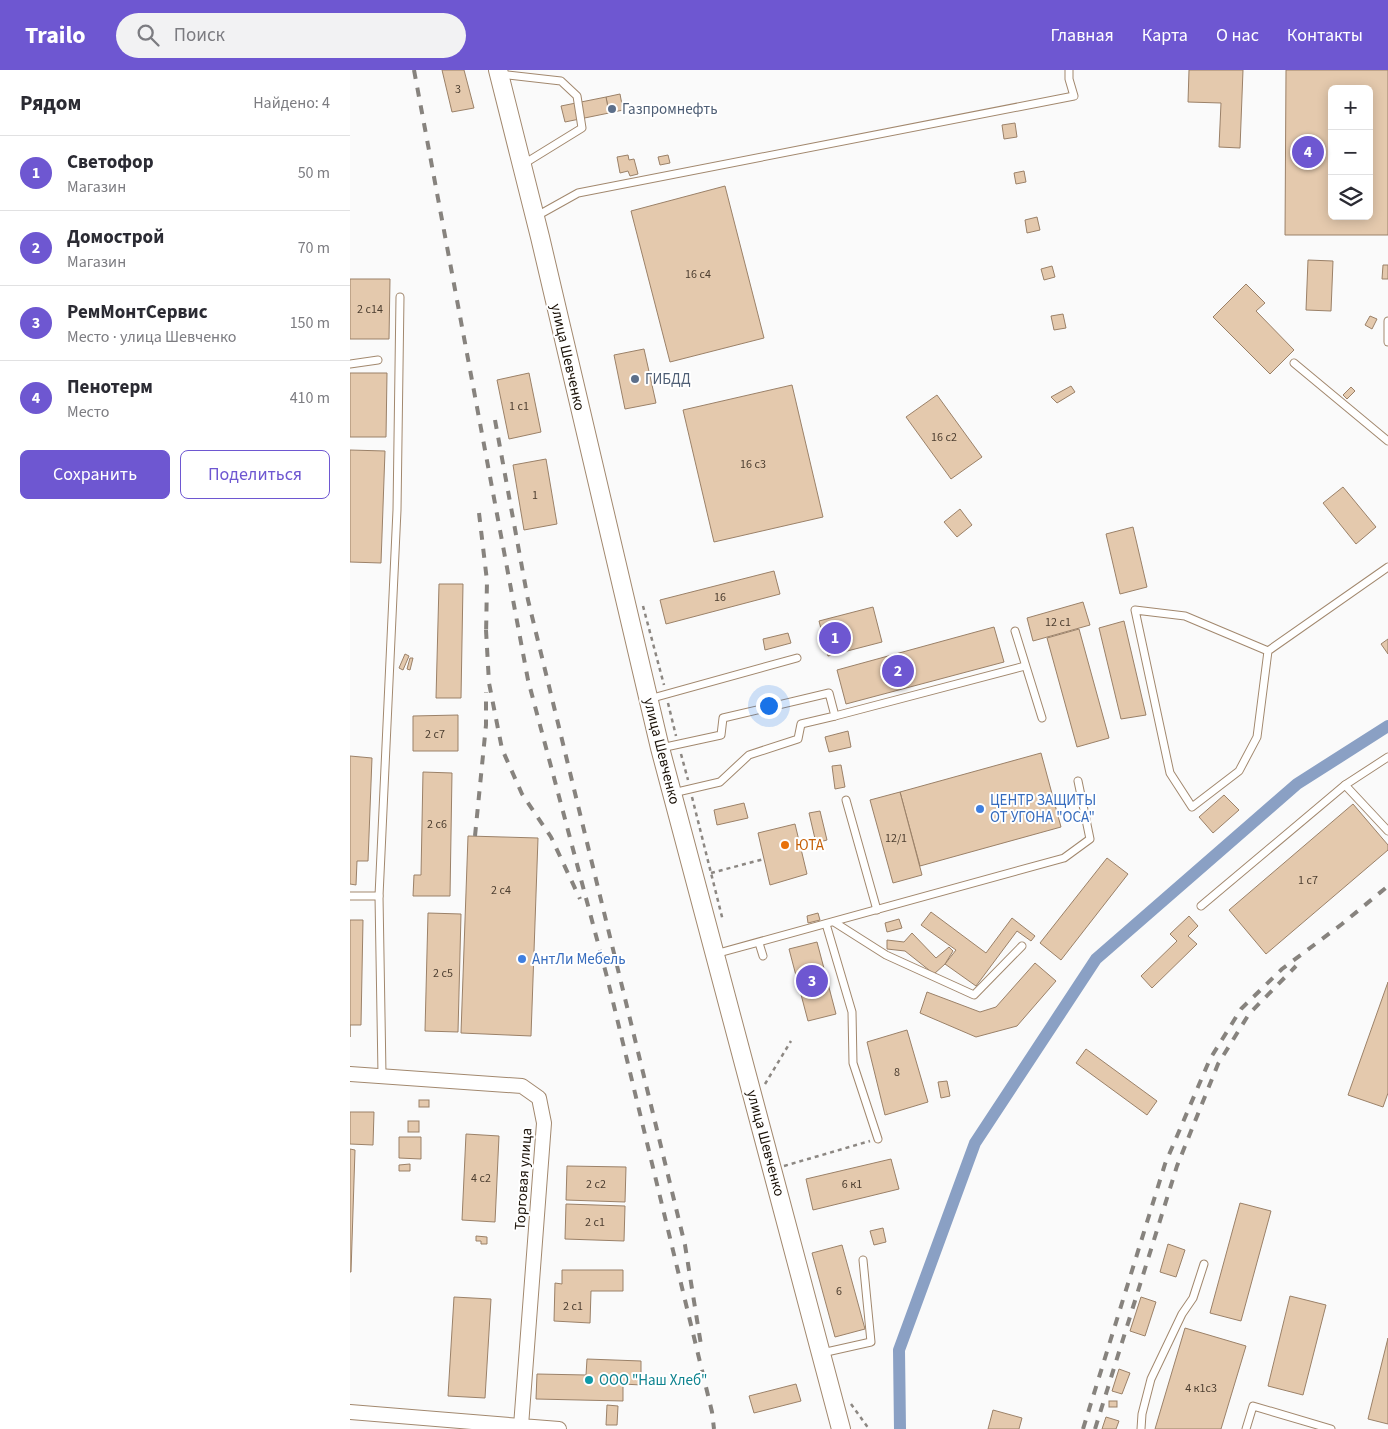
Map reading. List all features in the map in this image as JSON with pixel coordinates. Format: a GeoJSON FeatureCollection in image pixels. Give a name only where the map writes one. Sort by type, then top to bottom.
{"type":"FeatureCollection","features":[{"type":"Feature","properties":{"kind":"street","name":"улица Шевченко"},"geometry":{"type":"LineString","coordinates":[[498,72],[535,217],[660,748],[682,791],[715,954],[842,1429]]}},
{"type":"Feature","properties":{"kind":"street","name":"Торговая улица"},"geometry":{"type":"LineString","coordinates":[[350,1074],[382,1074],[522,1086],[539,1098],[544,1124],[521,1426]]}},
{"type":"Feature","properties":{"kind":"street"},"geometry":{"type":"LineString","coordinates":[[350,1412],[559,1429]]}},
{"type":"Feature","properties":{"kind":"lane"},"geometry":{"type":"LineString","coordinates":[[535,217],[578,193],[1074,96],[1069,79],[1069,70]]}},
{"type":"Feature","properties":{"kind":"lane"},"geometry":{"type":"LineString","coordinates":[[498,72],[561,81],[577,96],[582,128],[522,165]]}},
{"type":"Feature","properties":{"kind":"lane"},"geometry":{"type":"LineString","coordinates":[[382,1074],[379,896],[397,510],[400,297]]}},
{"type":"Feature","properties":{"kind":"lane"},"geometry":{"type":"LineString","coordinates":[[1388,321],[1388,342]]}},
{"type":"Feature","properties":{"kind":"lane"},"geometry":{"type":"LineString","coordinates":[[350,364],[378,360]]}},
{"type":"Feature","properties":{"kind":"lane"},"geometry":{"type":"LineString","coordinates":[[1294,363],[1388,441]]}},
{"type":"Feature","properties":{"kind":"lane"},"geometry":{"type":"LineString","coordinates":[[1268,650],[1185,616],[1135,610],[1170,773],[1192,807],[1240,771],[1257,737],[1268,650],[1388,567]]}},
{"type":"Feature","properties":{"kind":"lane"},"geometry":{"type":"LineString","coordinates":[[1015,631],[1042,718]]}},
{"type":"Feature","properties":{"kind":"lane"},"geometry":{"type":"LineString","coordinates":[[649,699],[796,658]]}},
{"type":"Feature","properties":{"kind":"lane"},"geometry":{"type":"LineString","coordinates":[[682,791],[720,782],[749,755],[798,739],[801,724],[1025,666]]}},
{"type":"Feature","properties":{"kind":"lane"},"geometry":{"type":"LineString","coordinates":[[660,748],[721,735],[723,718],[829,693],[836,716]]}},
{"type":"Feature","properties":{"kind":"lane"},"geometry":{"type":"LineString","coordinates":[[1201,906],[1345,786],[1388,757]]}},
{"type":"Feature","properties":{"kind":"lane"},"geometry":{"type":"LineString","coordinates":[[715,954],[1064,858],[1090,839],[1078,781]]}},
{"type":"Feature","properties":{"kind":"lane"},"geometry":{"type":"LineString","coordinates":[[1345,786],[1388,831]]}},
{"type":"Feature","properties":{"kind":"lane"},"geometry":{"type":"LineString","coordinates":[[846,800],[877,910]]}},
{"type":"Feature","properties":{"kind":"lane"},"geometry":{"type":"LineString","coordinates":[[350,896],[379,896]]}},
{"type":"Feature","properties":{"kind":"lane"},"geometry":{"type":"LineString","coordinates":[[834,922],[886,955],[974,995],[1022,946]]}},
{"type":"Feature","properties":{"kind":"lane"},"geometry":{"type":"LineString","coordinates":[[826,924],[852,1012],[853,1063],[878,1139]]}},
{"type":"Feature","properties":{"kind":"lane"},"geometry":{"type":"LineString","coordinates":[[759,943],[763,956]]}},
{"type":"Feature","properties":{"kind":"lane"},"geometry":{"type":"LineString","coordinates":[[822,1353],[871,1342],[863,1260]]}},
{"type":"Feature","properties":{"kind":"lane"},"geometry":{"type":"LineString","coordinates":[[1142,1429],[1142,1414],[1151,1380],[1182,1314],[1193,1298],[1204,1264]]}},
{"type":"Feature","properties":{"kind":"lane"},"geometry":{"type":"LineString","coordinates":[[1246,1429],[1253,1406],[1331,1429]]}},
{"type":"Feature","properties":{"kind":"path"},"geometry":{"type":"LineString","coordinates":[[641,598],[678,744],[682,791],[711,873],[723,922]]}},
{"type":"Feature","properties":{"kind":"path"},"geometry":{"type":"LineString","coordinates":[[711,873],[764,859]]}},
{"type":"Feature","properties":{"kind":"path"},"geometry":{"type":"LineString","coordinates":[[760,1078],[762,1088],[791,1042]]}},
{"type":"Feature","properties":{"kind":"path"},"geometry":{"type":"LineString","coordinates":[[781,1158],[783,1167],[878,1139]]}},
{"type":"Feature","properties":{"kind":"path"},"geometry":{"type":"LineString","coordinates":[[850,1404],[869,1429]]}},
{"type":"Feature","properties":{"kind":"building"},"geometry":{"type":"Polygon","coordinates":[[[442,70],[464,70],[474,108],[452,112],[442,70]]]}},
{"type":"Feature","properties":{"kind":"building"},"geometry":{"type":"Polygon","coordinates":[[[1189,70],[1243,70],[1240,148],[1219,147],[1221,103],[1188,102],[1189,70]]]}},
{"type":"Feature","properties":{"kind":"building"},"geometry":{"type":"Polygon","coordinates":[[[1286,70],[1388,70],[1388,235],[1285,235],[1286,70]]]}},
{"type":"Feature","properties":{"kind":"building"},"geometry":{"type":"Polygon","coordinates":[[[620,94],[623,110],[609,113],[606,97],[620,94]]]}},
{"type":"Feature","properties":{"kind":"building"},"geometry":{"type":"Polygon","coordinates":[[[606,97],[609,113],[565,122],[561,106],[606,97]]]}},
{"type":"Feature","properties":{"kind":"building"},"geometry":{"type":"Polygon","coordinates":[[[1015,123],[1017,137],[1004,139],[1002,125],[1015,123]]]}},
{"type":"Feature","properties":{"kind":"building"},"geometry":{"type":"Polygon","coordinates":[[[628,155],[629,160],[634,159],[638,174],[630,176],[628,171],[620,173],[617,157],[628,155]]]}},
{"type":"Feature","properties":{"kind":"building"},"geometry":{"type":"Polygon","coordinates":[[[668,155],[670,163],[660,165],[658,157],[668,155]]]}},
{"type":"Feature","properties":{"kind":"building"},"geometry":{"type":"Polygon","coordinates":[[[1024,171],[1026,182],[1016,184],[1014,173],[1024,171]]]}},
{"type":"Feature","properties":{"kind":"building"},"geometry":{"type":"Polygon","coordinates":[[[725,186],[764,338],[670,362],[631,211],[725,186]]]}},
{"type":"Feature","properties":{"kind":"building"},"geometry":{"type":"Polygon","coordinates":[[[1037,217],[1040,230],[1027,233],[1025,220],[1037,217]]]}},
{"type":"Feature","properties":{"kind":"building"},"geometry":{"type":"Polygon","coordinates":[[[1308,260],[1333,261],[1331,311],[1306,310],[1308,260]]]}},
{"type":"Feature","properties":{"kind":"building"},"geometry":{"type":"Polygon","coordinates":[[[1383,265],[1388,265],[1388,279],[1382,279],[1383,265]]]}},
{"type":"Feature","properties":{"kind":"building"},"geometry":{"type":"Polygon","coordinates":[[[1052,266],[1055,277],[1044,280],[1041,269],[1052,266]]]}},
{"type":"Feature","properties":{"kind":"building"},"geometry":{"type":"Polygon","coordinates":[[[350,279],[390,279],[389,339],[350,339],[350,279]]]}},
{"type":"Feature","properties":{"kind":"building"},"geometry":{"type":"Polygon","coordinates":[[[1246,284],[1265,303],[1256,311],[1294,350],[1270,374],[1213,317],[1246,284]]]}},
{"type":"Feature","properties":{"kind":"building"},"geometry":{"type":"Polygon","coordinates":[[[1063,314],[1066,328],[1054,330],[1051,316],[1063,314]]]}},
{"type":"Feature","properties":{"kind":"building"},"geometry":{"type":"Polygon","coordinates":[[[1370,316],[1377,319],[1372,329],[1365,325],[1370,316]]]}},
{"type":"Feature","properties":{"kind":"building","name":"ГИБДД"},"geometry":{"type":"Polygon","coordinates":[[[644,349],[656,403],[625,409],[614,355],[644,349]]]}},
{"type":"Feature","properties":{"kind":"building"},"geometry":{"type":"Polygon","coordinates":[[[350,373],[387,373],[386,437],[350,437],[350,373]]]}},
{"type":"Feature","properties":{"kind":"building"},"geometry":{"type":"Polygon","coordinates":[[[529,373],[541,432],[509,439],[497,380],[529,373]]]}},
{"type":"Feature","properties":{"kind":"building"},"geometry":{"type":"Polygon","coordinates":[[[792,385],[823,517],[714,542],[683,410],[792,385]]]}},
{"type":"Feature","properties":{"kind":"building"},"geometry":{"type":"Polygon","coordinates":[[[1071,386],[1075,392],[1057,403],[1051,397],[1071,386]]]}},
{"type":"Feature","properties":{"kind":"building"},"geometry":{"type":"Polygon","coordinates":[[[1351,387],[1355,391],[1347,399],[1343,395],[1351,387]]]}},
{"type":"Feature","properties":{"kind":"building"},"geometry":{"type":"Polygon","coordinates":[[[937,395],[982,457],[951,479],[906,417],[937,395]]]}},
{"type":"Feature","properties":{"kind":"building"},"geometry":{"type":"Polygon","coordinates":[[[350,450],[385,451],[381,563],[350,562],[350,450]]]}},
{"type":"Feature","properties":{"kind":"building"},"geometry":{"type":"Polygon","coordinates":[[[546,459],[557,524],[524,530],[513,465],[546,459]]]}},
{"type":"Feature","properties":{"kind":"building"},"geometry":{"type":"Polygon","coordinates":[[[1343,487],[1376,527],[1356,544],[1323,503],[1343,487]]]}},
{"type":"Feature","properties":{"kind":"building"},"geometry":{"type":"Polygon","coordinates":[[[960,509],[972,525],[957,537],[944,522],[960,509]]]}},
{"type":"Feature","properties":{"kind":"building"},"geometry":{"type":"Polygon","coordinates":[[[1133,527],[1147,587],[1120,594],[1106,534],[1133,527]]]}},
{"type":"Feature","properties":{"kind":"building"},"geometry":{"type":"Polygon","coordinates":[[[774,571],[780,594],[666,624],[660,600],[774,571]]]}},
{"type":"Feature","properties":{"kind":"building"},"geometry":{"type":"Polygon","coordinates":[[[439,584],[463,584],[461,698],[436,698],[439,584]]]}},
{"type":"Feature","properties":{"kind":"building"},"geometry":{"type":"Polygon","coordinates":[[[1083,602],[1090,625],[1033,641],[1027,618],[1083,602]]]}},
{"type":"Feature","properties":{"kind":"building"},"geometry":{"type":"Polygon","coordinates":[[[873,607],[882,642],[828,656],[819,621],[873,607]]]}},
{"type":"Feature","properties":{"kind":"building"},"geometry":{"type":"Polygon","coordinates":[[[1124,621],[1146,715],[1121,719],[1099,628],[1124,621]]]}},
{"type":"Feature","properties":{"kind":"building"},"geometry":{"type":"Polygon","coordinates":[[[994,627],[1004,662],[846,704],[837,670],[994,627]]]}},
{"type":"Feature","properties":{"kind":"building"},"geometry":{"type":"Polygon","coordinates":[[[1079,629],[1109,738],[1077,747],[1047,638],[1079,629]]]}},
{"type":"Feature","properties":{"kind":"building"},"geometry":{"type":"Polygon","coordinates":[[[788,633],[791,643],[765,650],[763,639],[788,633]]]}},
{"type":"Feature","properties":{"kind":"building"},"geometry":{"type":"Polygon","coordinates":[[[1388,639],[1388,654],[1381,644],[1388,639]]]}},
{"type":"Feature","properties":{"kind":"building"},"geometry":{"type":"Polygon","coordinates":[[[405,654],[409,656],[403,670],[399,668],[405,654]]]}},
{"type":"Feature","properties":{"kind":"building"},"geometry":{"type":"Polygon","coordinates":[[[410,658],[413,658],[410,670],[407,669],[410,658]]]}},
{"type":"Feature","properties":{"kind":"building"},"geometry":{"type":"Polygon","coordinates":[[[458,715],[458,751],[413,751],[413,716],[458,715]]]}},
{"type":"Feature","properties":{"kind":"building"},"geometry":{"type":"Polygon","coordinates":[[[848,731],[851,747],[829,752],[825,737],[848,731]]]}},
{"type":"Feature","properties":{"kind":"building","name":"ЦЕНТР ЗАЩИТЫ ОТ УГОНА \"ОСА\""},"geometry":{"type":"Polygon","coordinates":[[[1041,753],[1061,827],[920,866],[900,792],[1041,753]]]}},
{"type":"Feature","properties":{"kind":"building"},"geometry":{"type":"Polygon","coordinates":[[[350,756],[372,758],[368,861],[357,861],[356,885],[350,884],[350,756]]]}},
{"type":"Feature","properties":{"kind":"building"},"geometry":{"type":"Polygon","coordinates":[[[841,765],[845,787],[835,789],[832,766],[841,765]]]}},
{"type":"Feature","properties":{"kind":"building"},"geometry":{"type":"Polygon","coordinates":[[[423,772],[452,773],[450,896],[413,896],[414,875],[421,875],[423,772]]]}},
{"type":"Feature","properties":{"kind":"building"},"geometry":{"type":"Polygon","coordinates":[[[900,792],[922,875],[893,883],[870,800],[900,792]]]}},
{"type":"Feature","properties":{"kind":"building"},"geometry":{"type":"Polygon","coordinates":[[[1224,795],[1239,810],[1213,833],[1199,817],[1224,795]]]}},
{"type":"Feature","properties":{"kind":"building"},"geometry":{"type":"Polygon","coordinates":[[[744,803],[748,818],[717,825],[714,810],[744,803]]]}},
{"type":"Feature","properties":{"kind":"building"},"geometry":{"type":"Polygon","coordinates":[[[1353,804],[1388,845],[1388,850],[1266,954],[1229,910],[1353,804]]]}},
{"type":"Feature","properties":{"kind":"building"},"geometry":{"type":"Polygon","coordinates":[[[820,811],[827,840],[816,843],[809,813],[820,811]]]}},
{"type":"Feature","properties":{"kind":"building"},"geometry":{"type":"Polygon","coordinates":[[[795,824],[807,874],[770,885],[758,833],[795,824]]]}},
{"type":"Feature","properties":{"kind":"building"},"geometry":{"type":"Polygon","coordinates":[[[468,836],[538,838],[531,1036],[461,1033],[468,836]]]}},
{"type":"Feature","properties":{"kind":"building"},"geometry":{"type":"Polygon","coordinates":[[[1107,858],[1128,874],[1061,960],[1040,943],[1107,858]]]}},
{"type":"Feature","properties":{"kind":"building"},"geometry":{"type":"Polygon","coordinates":[[[931,912],[986,953],[1012,918],[1035,936],[1031,941],[1017,931],[976,986],[945,964],[956,950],[921,925],[931,912]]]}},
{"type":"Feature","properties":{"kind":"building"},"geometry":{"type":"Polygon","coordinates":[[[428,913],[461,914],[458,1032],[425,1031],[428,913]]]}},
{"type":"Feature","properties":{"kind":"building"},"geometry":{"type":"Polygon","coordinates":[[[818,913],[820,920],[808,923],[807,916],[818,913]]]}},
{"type":"Feature","properties":{"kind":"building"},"geometry":{"type":"Polygon","coordinates":[[[1189,916],[1198,926],[1188,936],[1197,944],[1152,988],[1141,976],[1177,941],[1170,934],[1189,916]]]}},
{"type":"Feature","properties":{"kind":"building"},"geometry":{"type":"Polygon","coordinates":[[[899,919],[902,928],[887,932],[885,923],[899,919]]]}},
{"type":"Feature","properties":{"kind":"building"},"geometry":{"type":"Polygon","coordinates":[[[350,920],[363,920],[361,1025],[350,1025],[350,920]]]}},
{"type":"Feature","properties":{"kind":"building"},"geometry":{"type":"Polygon","coordinates":[[[912,933],[936,958],[949,947],[953,951],[945,964],[934,974],[905,951],[887,949],[887,940],[904,942],[912,933]]]}},
{"type":"Feature","properties":{"kind":"building"},"geometry":{"type":"Polygon","coordinates":[[[817,942],[836,1014],[808,1021],[789,949],[817,942]]]}},
{"type":"Feature","properties":{"kind":"building"},"geometry":{"type":"Polygon","coordinates":[[[1035,963],[1056,981],[1017,1026],[976,1037],[920,1013],[927,992],[980,1012],[996,1007],[1035,963]]]}},
{"type":"Feature","properties":{"kind":"building"},"geometry":{"type":"Polygon","coordinates":[[[1388,982],[1388,1093],[1383,1107],[1348,1095],[1388,982]]]}},
{"type":"Feature","properties":{"kind":"building"},"geometry":{"type":"Polygon","coordinates":[[[907,1030],[928,1102],[885,1115],[867,1042],[907,1030]]]}},
{"type":"Feature","properties":{"kind":"building"},"geometry":{"type":"Polygon","coordinates":[[[1086,1049],[1157,1101],[1147,1115],[1076,1063],[1086,1049]]]}},
{"type":"Feature","properties":{"kind":"building"},"geometry":{"type":"Polygon","coordinates":[[[947,1081],[950,1096],[941,1098],[938,1082],[947,1081]]]}},
{"type":"Feature","properties":{"kind":"building"},"geometry":{"type":"Polygon","coordinates":[[[419,1100],[429,1100],[429,1107],[419,1107],[419,1100]]]}},
{"type":"Feature","properties":{"kind":"building"},"geometry":{"type":"Polygon","coordinates":[[[350,1112],[374,1112],[373,1145],[350,1144],[350,1112]]]}},
{"type":"Feature","properties":{"kind":"building"},"geometry":{"type":"Polygon","coordinates":[[[408,1121],[419,1121],[419,1132],[408,1132],[408,1121]]]}},
{"type":"Feature","properties":{"kind":"building"},"geometry":{"type":"Polygon","coordinates":[[[466,1134],[499,1136],[495,1222],[462,1220],[466,1134]]]}},
{"type":"Feature","properties":{"kind":"building"},"geometry":{"type":"Polygon","coordinates":[[[399,1137],[421,1137],[421,1159],[399,1158],[399,1137]]]}},
{"type":"Feature","properties":{"kind":"building"},"geometry":{"type":"Polygon","coordinates":[[[350,1149],[355,1150],[351,1272],[350,1272],[350,1149]]]}},
{"type":"Feature","properties":{"kind":"building"},"geometry":{"type":"Polygon","coordinates":[[[891,1159],[899,1189],[813,1210],[806,1179],[891,1159]]]}},
{"type":"Feature","properties":{"kind":"building"},"geometry":{"type":"Polygon","coordinates":[[[410,1164],[410,1171],[399,1171],[399,1165],[410,1164]]]}},
{"type":"Feature","properties":{"kind":"building"},"geometry":{"type":"Polygon","coordinates":[[[567,1166],[626,1167],[625,1202],[566,1200],[567,1166]]]}},
{"type":"Feature","properties":{"kind":"building"},"geometry":{"type":"Polygon","coordinates":[[[1240,1203],[1271,1211],[1241,1321],[1210,1313],[1240,1203]]]}},
{"type":"Feature","properties":{"kind":"building"},"geometry":{"type":"Polygon","coordinates":[[[566,1204],[625,1206],[624,1241],[565,1239],[566,1204]]]}},
{"type":"Feature","properties":{"kind":"building"},"geometry":{"type":"Polygon","coordinates":[[[883,1228],[886,1242],[874,1245],[870,1231],[883,1228]]]}},
{"type":"Feature","properties":{"kind":"building"},"geometry":{"type":"Polygon","coordinates":[[[476,1236],[487,1237],[487,1244],[481,1244],[481,1241],[476,1241],[476,1236]]]}},
{"type":"Feature","properties":{"kind":"building"},"geometry":{"type":"Polygon","coordinates":[[[1168,1244],[1185,1250],[1176,1277],[1160,1272],[1168,1244]]]}},
{"type":"Feature","properties":{"kind":"building"},"geometry":{"type":"Polygon","coordinates":[[[842,1245],[865,1329],[835,1337],[812,1253],[842,1245]]]}},
{"type":"Feature","properties":{"kind":"building"},"geometry":{"type":"Polygon","coordinates":[[[562,1270],[623,1270],[623,1291],[591,1291],[590,1323],[554,1321],[555,1283],[562,1284],[562,1270]]]}},
{"type":"Feature","properties":{"kind":"building"},"geometry":{"type":"Polygon","coordinates":[[[1290,1296],[1326,1305],[1303,1395],[1268,1386],[1290,1296]]]}},
{"type":"Feature","properties":{"kind":"building"},"geometry":{"type":"Polygon","coordinates":[[[454,1297],[491,1299],[485,1398],[448,1396],[454,1297]]]}},
{"type":"Feature","properties":{"kind":"building"},"geometry":{"type":"Polygon","coordinates":[[[1141,1297],[1156,1302],[1145,1336],[1130,1331],[1141,1297]]]}},
{"type":"Feature","properties":{"kind":"building"},"geometry":{"type":"Polygon","coordinates":[[[1185,1328],[1246,1346],[1221,1429],[1155,1429],[1185,1328]]]}},
{"type":"Feature","properties":{"kind":"building"},"geometry":{"type":"Polygon","coordinates":[[[1388,1338],[1388,1424],[1368,1419],[1388,1338]]]}},
{"type":"Feature","properties":{"kind":"building","name":"ООО \"Наш Хлеб\""},"geometry":{"type":"Polygon","coordinates":[[[587,1359],[641,1361],[641,1385],[623,1384],[623,1401],[536,1399],[537,1374],[586,1375],[587,1359]]]}},
{"type":"Feature","properties":{"kind":"building"},"geometry":{"type":"Polygon","coordinates":[[[1119,1369],[1130,1373],[1122,1394],[1112,1391],[1119,1369]]]}},
{"type":"Feature","properties":{"kind":"building"},"geometry":{"type":"Polygon","coordinates":[[[796,1384],[801,1401],[754,1413],[749,1396],[796,1384]]]}},
{"type":"Feature","properties":{"kind":"building"},"geometry":{"type":"Polygon","coordinates":[[[1109,1401],[1117,1401],[1117,1407],[1109,1407],[1109,1401]]]}},
{"type":"Feature","properties":{"kind":"building"},"geometry":{"type":"Polygon","coordinates":[[[607,1405],[618,1406],[617,1425],[606,1425],[607,1405]]]}},
{"type":"Feature","properties":{"kind":"building"},"geometry":{"type":"Polygon","coordinates":[[[993,1410],[1022,1418],[1019,1429],[988,1429],[993,1410]]]}},
{"type":"Feature","properties":{"kind":"building"},"geometry":{"type":"Polygon","coordinates":[[[1106,1417],[1119,1421],[1116,1429],[1102,1429],[1106,1417]]]}},
{"type":"Feature","properties":{"kind":"waterway"},"geometry":{"type":"LineString","coordinates":[[900,1429],[899,1350],[975,1143],[1096,959],[1297,784],[1388,726]]}},
{"type":"Feature","properties":{"kind":"railway"},"geometry":{"type":"LineString","coordinates":[[414,70],[528,680],[607,977],[712,1412],[714,1429]]}},
{"type":"Feature","properties":{"kind":"railway"},"geometry":{"type":"LineString","coordinates":[[495,420],[528,600],[685,1245],[701,1345]]}},
{"type":"Feature","properties":{"kind":"railway"},"geometry":{"type":"LineString","coordinates":[[479,513],[487,581],[486,637]]}},
{"type":"Feature","properties":{"kind":"railway"},"geometry":{"type":"LineString","coordinates":[[486,630],[489,683],[502,749],[522,794],[551,837],[580,899]]}},
{"type":"Feature","properties":{"kind":"railway"},"geometry":{"type":"LineString","coordinates":[[475,836],[486,725],[486,692]]}},
{"type":"Feature","properties":{"kind":"railway"},"geometry":{"type":"LineString","coordinates":[[1083,1429],[1165,1164],[1210,1059],[1241,1009],[1282,969],[1342,924],[1388,886]]}},
{"type":"Feature","properties":{"kind":"railway"},"geometry":{"type":"LineString","coordinates":[[1095,1429],[1177,1166],[1218,1064],[1249,1014],[1296,966]]}},
{"type":"Feature","properties":{"kind":"place","name":"Газпромнефть"},"geometry":{"type":"Point","coordinates":[612,109]}},
{"type":"Feature","properties":{"kind":"place","name":"Пенотерм"},"geometry":{"type":"Point","coordinates":[1308,152]}},
{"type":"Feature","properties":{"kind":"place","name":"ГИБДД"},"geometry":{"type":"Point","coordinates":[635,379]}},
{"type":"Feature","properties":{"kind":"place","name":"Светофор"},"geometry":{"type":"Point","coordinates":[835,638]}},
{"type":"Feature","properties":{"kind":"place","name":"Домострой"},"geometry":{"type":"Point","coordinates":[898,671]}},
{"type":"Feature","properties":{"kind":"place","name":"ЦЕНТР ЗАЩИТЫ ОТ УГОНА \"ОСА\""},"geometry":{"type":"Point","coordinates":[980,809]}},
{"type":"Feature","properties":{"kind":"place","name":"ЮТА"},"geometry":{"type":"Point","coordinates":[785,845]}},
{"type":"Feature","properties":{"kind":"place","name":"АнтЛи Мебель"},"geometry":{"type":"Point","coordinates":[522,959]}},
{"type":"Feature","properties":{"kind":"place","name":"РемМонтСервис"},"geometry":{"type":"Point","coordinates":[812,981]}},
{"type":"Feature","properties":{"kind":"place","name":"ООО \"Наш Хлеб\""},"geometry":{"type":"Point","coordinates":[589,1380]}}]}
